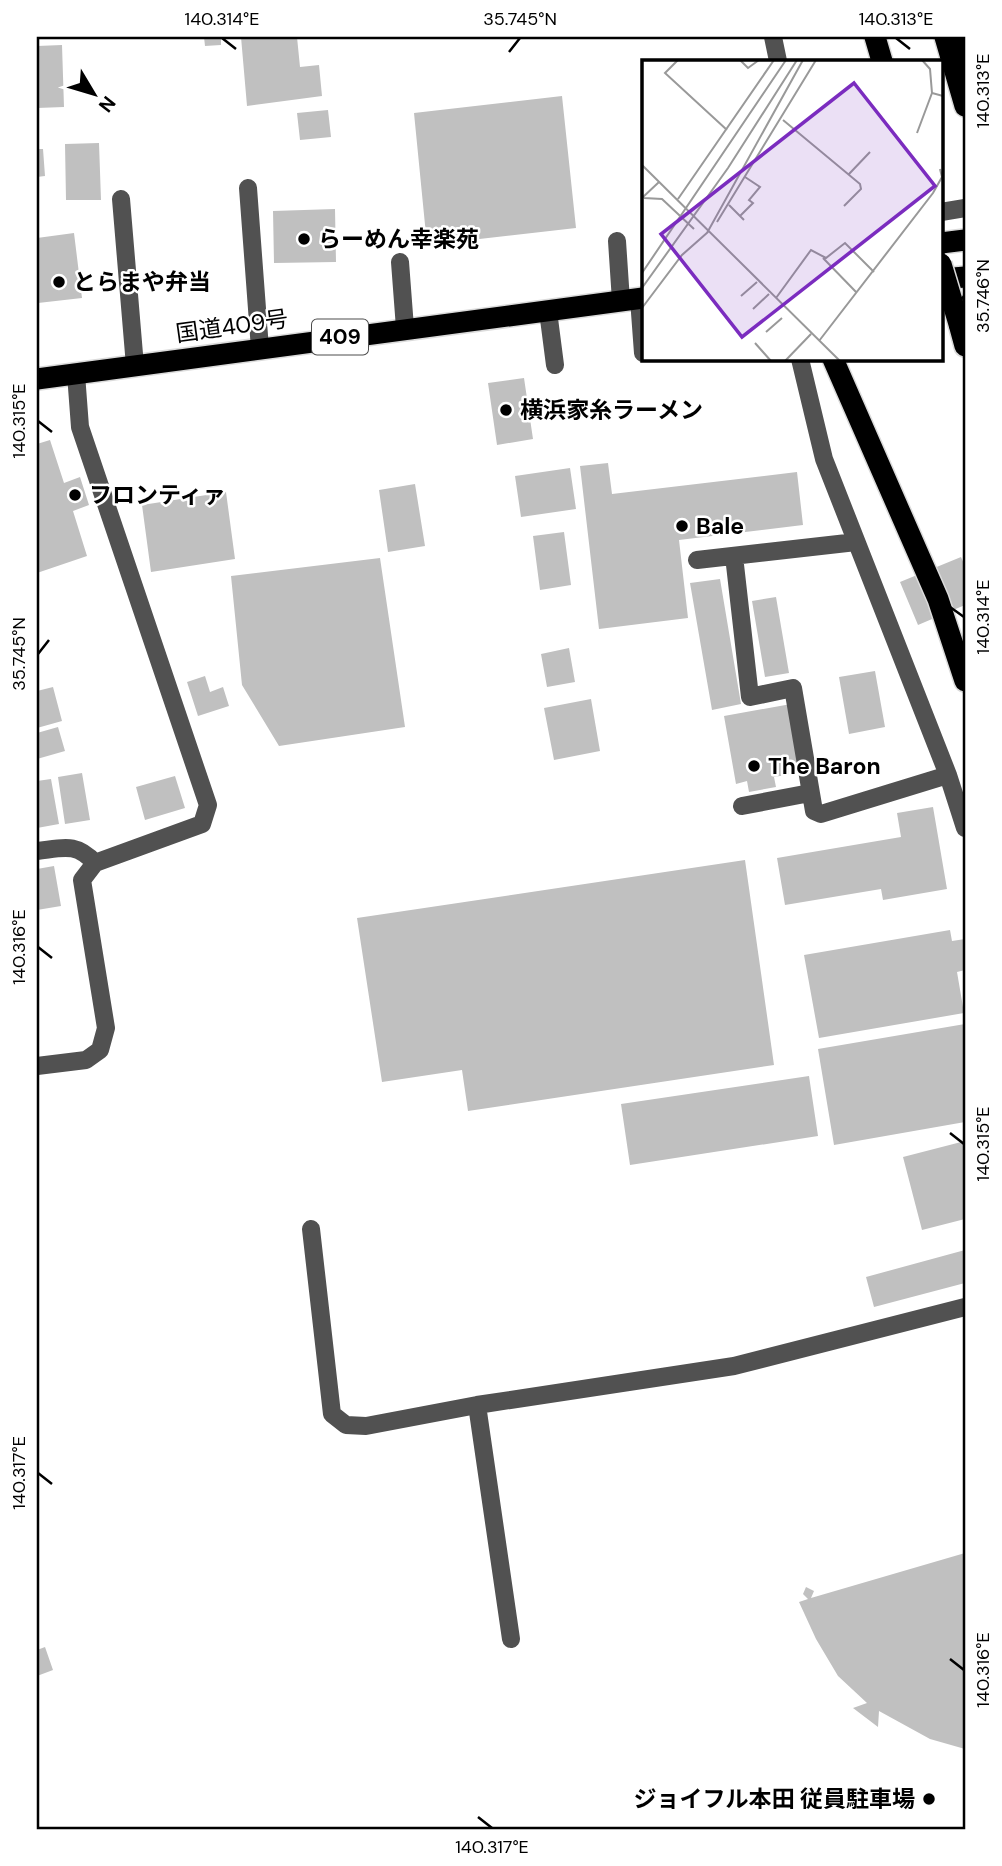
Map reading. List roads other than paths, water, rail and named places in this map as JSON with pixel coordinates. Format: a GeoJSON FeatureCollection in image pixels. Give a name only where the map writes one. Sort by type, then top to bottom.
{"type":"FeatureCollection","features":[{"type":"Feature","properties":{"kind":"highway"},"geometry":{"type":"LineString","coordinates":[[875,37],[882,60]]}},
{"type":"Feature","properties":{"kind":"highway"},"geometry":{"type":"LineString","coordinates":[[945,37],[965,106]]}},
{"type":"Feature","properties":{"kind":"highway"},"geometry":{"type":"LineString","coordinates":[[962,37],[965,59]]}},
{"type":"Feature","properties":{"kind":"highway"},"geometry":{"type":"LineString","coordinates":[[942,243],[965,240]]}},
{"type":"Feature","properties":{"kind":"highway"},"geometry":{"type":"LineString","coordinates":[[942,267],[965,346]]}},
{"type":"Feature","properties":{"kind":"highway"},"geometry":{"type":"LineString","coordinates":[[942,279],[965,276]]}},
{"type":"Feature","properties":{"kind":"highway","name":"国道409号"},"geometry":{"type":"LineString","coordinates":[[37,379],[634,299]]}},
{"type":"Feature","properties":{"kind":"highway"},"geometry":{"type":"LineString","coordinates":[[833,360],[938,599],[965,681]]}},
{"type":"Feature","properties":{"kind":"street"},"geometry":{"type":"LineString","coordinates":[[773,37],[778,60]]}},
{"type":"Feature","properties":{"kind":"street"},"geometry":{"type":"LineString","coordinates":[[248,188],[260,349]]}},
{"type":"Feature","properties":{"kind":"street"},"geometry":{"type":"LineString","coordinates":[[121,199],[135,366]]}},
{"type":"Feature","properties":{"kind":"street"},"geometry":{"type":"LineString","coordinates":[[942,212],[965,208]]}},
{"type":"Feature","properties":{"kind":"street"},"geometry":{"type":"LineString","coordinates":[[617,241],[634,299],[642,347]]}},
{"type":"Feature","properties":{"kind":"street"},"geometry":{"type":"LineString","coordinates":[[400,262],[405,328]]}},
{"type":"Feature","properties":{"kind":"street"},"geometry":{"type":"LineString","coordinates":[[548,310],[555,365]]}},
{"type":"Feature","properties":{"kind":"street"},"geometry":{"type":"LineString","coordinates":[[800,360],[824,459],[948,775],[965,828]]}},
{"type":"Feature","properties":{"kind":"street"},"geometry":{"type":"LineString","coordinates":[[37,1066],[86,1060],[100,1050],[106,1028],[82,880],[95,863],[202,824],[208,806],[80,427],[76,374]]}},
{"type":"Feature","properties":{"kind":"street"},"geometry":{"type":"LineString","coordinates":[[697,560],[856,542]]}},
{"type":"Feature","properties":{"kind":"street"},"geometry":{"type":"LineString","coordinates":[[734,556],[750,696],[793,688],[814,811],[821,814],[948,775]]}},
{"type":"Feature","properties":{"kind":"street"},"geometry":{"type":"LineString","coordinates":[[742,806],[810,793]]}},
{"type":"Feature","properties":{"kind":"street"},"geometry":{"type":"LineString","coordinates":[[37,852],[64,847],[83,850],[95,863]]}},
{"type":"Feature","properties":{"kind":"street"},"geometry":{"type":"LineString","coordinates":[[311,1228],[332,1414],[346,1425],[366,1426],[477,1405],[734,1366],[965,1307]]}},
{"type":"Feature","properties":{"kind":"street"},"geometry":{"type":"LineString","coordinates":[[477,1405],[511,1639]]}},
{"type":"Feature","properties":{"kind":"place","name":"らーめん幸楽苑"},"geometry":{"type":"Point","coordinates":[304,239]}},
{"type":"Feature","properties":{"kind":"place","name":"とらまや弁当"},"geometry":{"type":"Point","coordinates":[59,282]}},
{"type":"Feature","properties":{"kind":"place","name":"横浜家糸ラーメン"},"geometry":{"type":"Point","coordinates":[506,410]}},
{"type":"Feature","properties":{"kind":"place","name":"フロンティァ"},"geometry":{"type":"Point","coordinates":[75,495]}},
{"type":"Feature","properties":{"kind":"place","name":"Bale"},"geometry":{"type":"Point","coordinates":[682,526]}},
{"type":"Feature","properties":{"kind":"place","name":"The Baron"},"geometry":{"type":"Point","coordinates":[754,766]}},
{"type":"Feature","properties":{"kind":"place","name":"ジョイフル本田 従員駐車場"},"geometry":{"type":"Point","coordinates":[929,1799]}}]}
